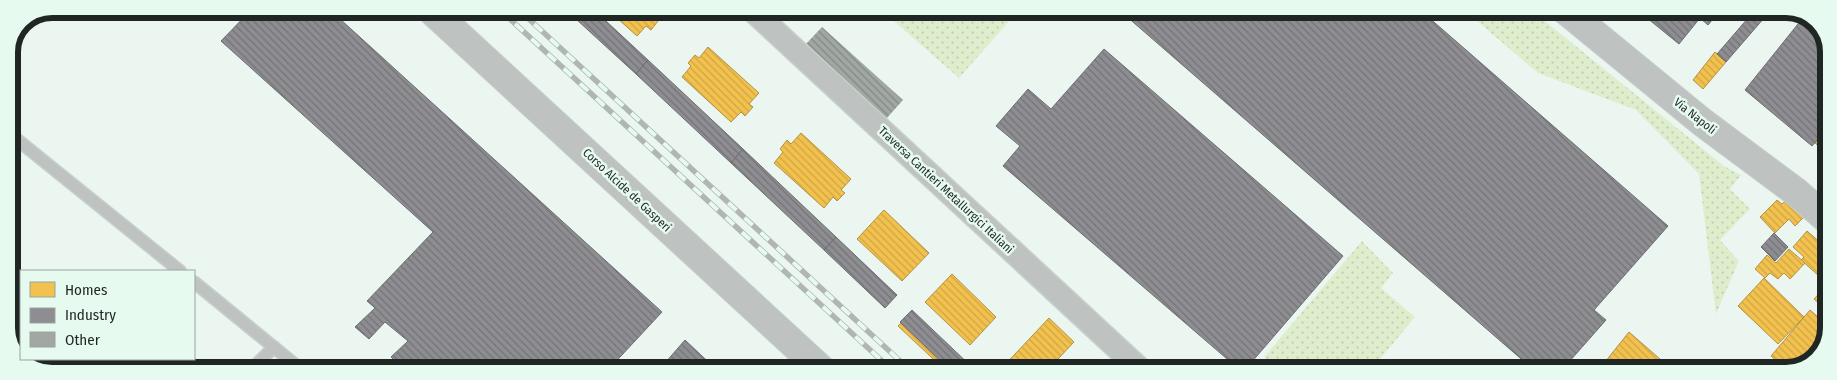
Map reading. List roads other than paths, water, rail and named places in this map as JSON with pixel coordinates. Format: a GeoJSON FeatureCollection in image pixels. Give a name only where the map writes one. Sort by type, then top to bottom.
{"type":"FeatureCollection","features":[{"type":"Feature","properties":{"kind":"street","name":"Corso Alcide de Gasperi"},"geometry":{"type":"LineString","coordinates":[[440,18],[814,362]]}},
{"type":"Feature","properties":{"kind":"street","name":"Traversa Cantieri Metallurgici Italiani"},"geometry":{"type":"LineString","coordinates":[[761,18],[1132,362]]}},
{"type":"Feature","properties":{"kind":"street","name":"Via Napoli"},"geometry":{"type":"LineString","coordinates":[[1575,18],[1702,122],[1796,192],[1820,213]]}},
{"type":"Feature","properties":{"kind":"lane"},"geometry":{"type":"LineString","coordinates":[[18,140],[179,270]]}},
{"type":"Feature","properties":{"kind":"lane"},"geometry":{"type":"LineString","coordinates":[[195,283],[293,362]]}},
{"type":"Feature","properties":{"kind":"lane"},"geometry":{"type":"LineString","coordinates":[[258,362],[274,346]]}},
{"type":"Feature","properties":{"kind":"railway"},"geometry":{"type":"LineString","coordinates":[[509,18],[883,362]]}},
{"type":"Feature","properties":{"kind":"railway"},"geometry":{"type":"LineString","coordinates":[[528,18],[901,362]]}}]}
